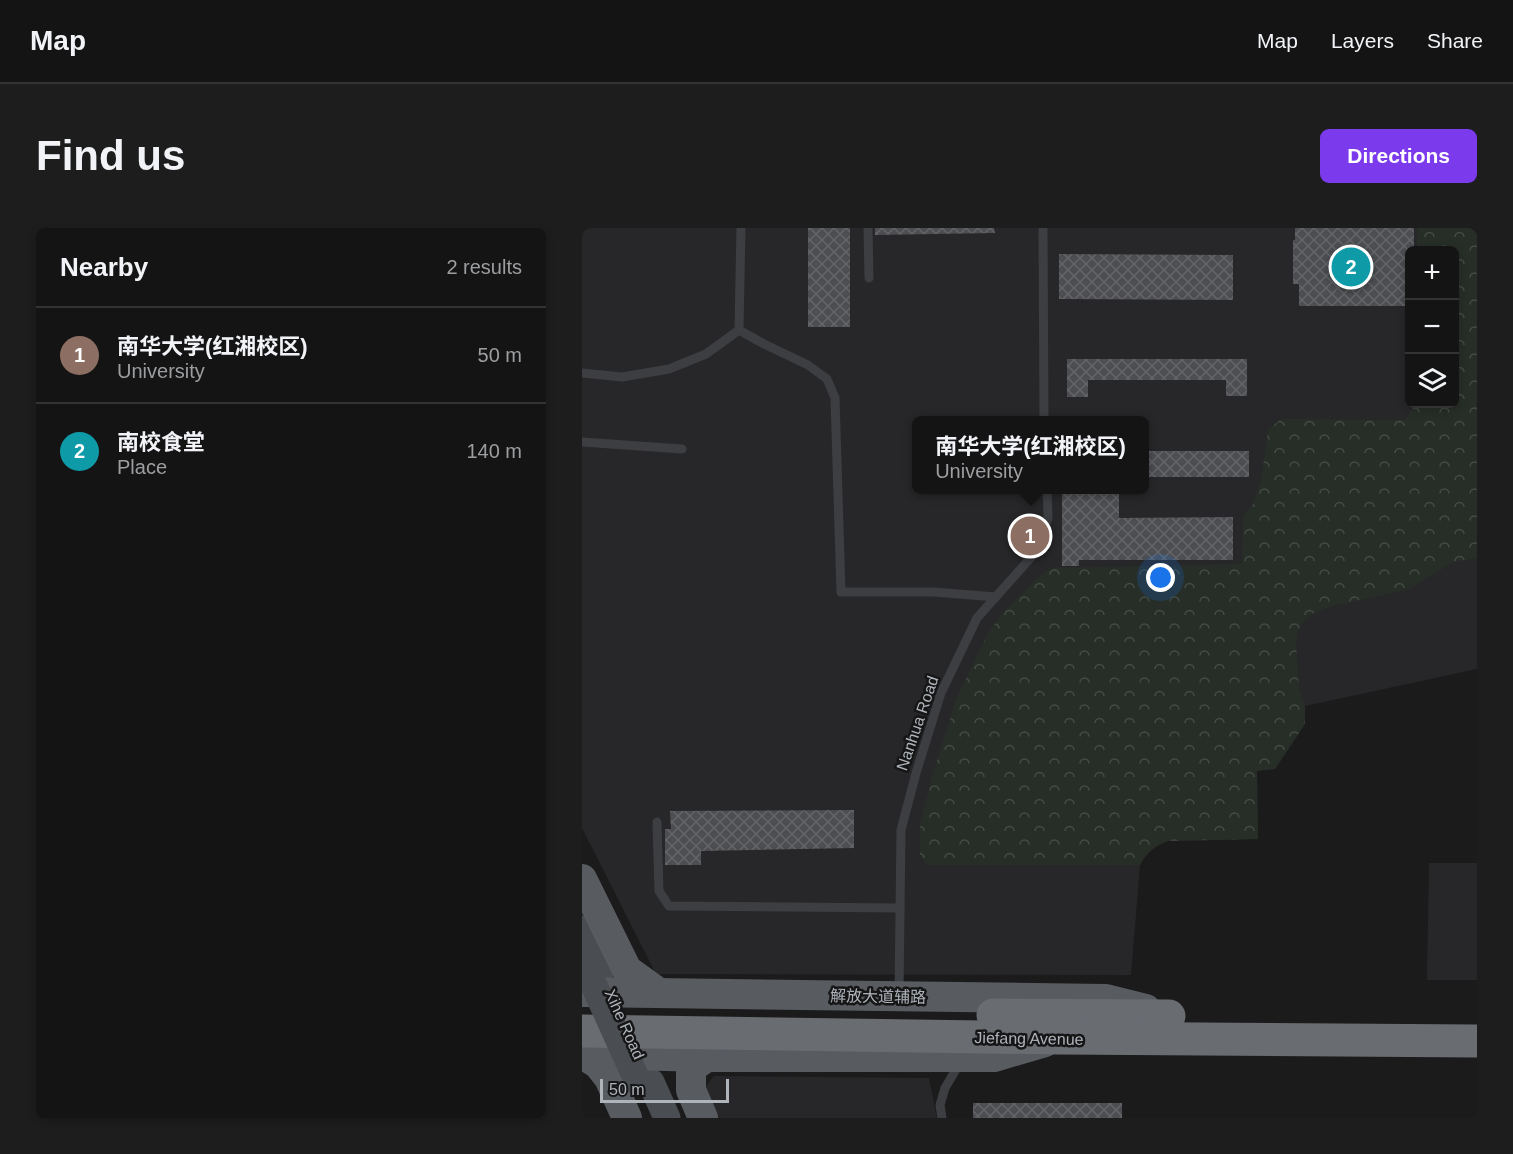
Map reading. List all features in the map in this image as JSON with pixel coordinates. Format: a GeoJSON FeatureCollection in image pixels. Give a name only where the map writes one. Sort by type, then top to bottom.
{"type":"FeatureCollection","features":[{"type":"Feature","properties":{"kind":"highway","name":"Jiefang Avenue"},"geometry":{"type":"LineString","coordinates":[[582,1011],[1477,1019]]}},
{"type":"Feature","properties":{"kind":"highway","name":"Jiefang Avenue"},"geometry":{"type":"LineString","coordinates":[[582,1031],[1477,1041]]}},
{"type":"Feature","properties":{"kind":"main road"},"geometry":{"type":"LineString","coordinates":[[582,879],[627,970],[658,993]]}},
{"type":"Feature","properties":{"kind":"main road","name":"Xihe Road"},"geometry":{"type":"LineString","coordinates":[[582,929],[588,973],[645,1082],[667,1118]]}},
{"type":"Feature","properties":{"kind":"main road","name":"解放大道辅路"},"geometry":{"type":"LineString","coordinates":[[588,973],[658,993],[1106,999],[1172,1016]]}},
{"type":"Feature","properties":{"kind":"main road"},"geometry":{"type":"LineString","coordinates":[[582,1054],[707,1057],[994,1057],[1059,1038]]}},
{"type":"Feature","properties":{"kind":"main road"},"geometry":{"type":"LineString","coordinates":[[582,1054],[598,1064],[609,1078],[627,1118]]}},
{"type":"Feature","properties":{"kind":"main road"},"geometry":{"type":"LineString","coordinates":[[703,1118],[690,1090],[691,1068],[707,1057]]}},
{"type":"Feature","properties":{"kind":"main road","name":"Xihe Road"},"geometry":{"type":"LineString","coordinates":[[645,1082],[654,1118]]}},
{"type":"Feature","properties":{"kind":"lane"},"geometry":{"type":"LineString","coordinates":[[739,330],[741,228]]}},
{"type":"Feature","properties":{"kind":"lane"},"geometry":{"type":"LineString","coordinates":[[868,228],[869,278]]}},
{"type":"Feature","properties":{"kind":"lane"},"geometry":{"type":"LineString","coordinates":[[1043,228],[1044,416]]}},
{"type":"Feature","properties":{"kind":"lane"},"geometry":{"type":"LineString","coordinates":[[582,373],[622,377],[669,369],[706,354],[739,330]]}},
{"type":"Feature","properties":{"kind":"lane"},"geometry":{"type":"LineString","coordinates":[[739,330],[808,364],[827,379],[835,398],[841,592],[934,592],[996,597]]}},
{"type":"Feature","properties":{"kind":"lane"},"geometry":{"type":"LineString","coordinates":[[582,442],[682,449]]}},
{"type":"Feature","properties":{"kind":"lane","name":"Nanhua Road"},"geometry":{"type":"LineString","coordinates":[[899,996],[901,830],[916,773],[941,693],[977,618],[1034,554],[1048,518],[1047,494]]}},
{"type":"Feature","properties":{"kind":"lane"},"geometry":{"type":"LineString","coordinates":[[657,822],[659,891],[669,906],[900,908]]}},
{"type":"Feature","properties":{"kind":"lane"},"geometry":{"type":"LineString","coordinates":[[942,1118],[940,1105],[945,1088],[964,1057]]}},
{"type":"Feature","properties":{"kind":"shaded area"},"geometry":{"type":"Polygon","coordinates":[[[582,228],[1477,228],[1477,669],[1305,706],[1305,724],[1275,769],[1257,771],[1258,839],[1168,841],[1155,845],[1145,855],[1140,865],[1131,975],[656,974],[582,828],[582,228]]]}},
{"type":"Feature","properties":{"kind":"shaded area"},"geometry":{"type":"Polygon","coordinates":[[[1429,863],[1477,863],[1477,980],[1427,980],[1429,863]]]}},
{"type":"Feature","properties":{"kind":"shaded area"},"geometry":{"type":"Polygon","coordinates":[[[714,1076],[929,1078],[937,1118],[716,1118],[706,1090],[714,1076]]]}},
{"type":"Feature","properties":{"kind":"green space"},"geometry":{"type":"Polygon","coordinates":[[[1417,228],[1477,228],[1477,558],[1453,562],[1409,589],[1329,607],[1312,614],[1303,622],[1296,641],[1299,689],[1305,706],[1305,724],[1275,769],[1257,771],[1258,839],[1168,841],[1152,850],[1140,865],[927,865],[920,855],[920,826],[934,770],[957,697],[988,633],[1002,614],[1042,574],[1053,568],[1242,564],[1243,517],[1253,504],[1261,481],[1268,430],[1281,419],[1405,420],[1413,408],[1459,408],[1459,246],[1417,246],[1417,228]]]}},
{"type":"Feature","properties":{"kind":"building"},"geometry":{"type":"Polygon","coordinates":[[[808,228],[850,228],[850,327],[808,327],[808,228]]]}},
{"type":"Feature","properties":{"kind":"building"},"geometry":{"type":"Polygon","coordinates":[[[875,228],[994,228],[995,233],[875,235],[875,228]]]}},
{"type":"Feature","properties":{"kind":"building"},"geometry":{"type":"Polygon","coordinates":[[[1295,228],[1414,228],[1414,246],[1405,246],[1405,306],[1299,306],[1299,284],[1293,284],[1293,240],[1295,240],[1295,228]]]}},
{"type":"Feature","properties":{"kind":"building"},"geometry":{"type":"Polygon","coordinates":[[[1059,254],[1233,255],[1233,300],[1059,299],[1059,254]]]}},
{"type":"Feature","properties":{"kind":"building"},"geometry":{"type":"Polygon","coordinates":[[[1067,359],[1247,359],[1247,396],[1226,396],[1226,380],[1088,380],[1088,397],[1067,397],[1067,359]]]}},
{"type":"Feature","properties":{"kind":"building"},"geometry":{"type":"Polygon","coordinates":[[[1149,451],[1249,451],[1249,477],[1149,477],[1149,451]]]}},
{"type":"Feature","properties":{"kind":"building"},"geometry":{"type":"Polygon","coordinates":[[[1062,494],[1119,494],[1119,518],[1233,517],[1233,560],[1079,560],[1079,566],[1062,566],[1062,494]]]}},
{"type":"Feature","properties":{"kind":"building"},"geometry":{"type":"Polygon","coordinates":[[[854,810],[854,848],[701,851],[701,865],[665,865],[665,829],[671,829],[670,811],[854,810]]]}},
{"type":"Feature","properties":{"kind":"building"},"geometry":{"type":"Polygon","coordinates":[[[973,1103],[1122,1103],[1122,1118],[973,1118],[973,1103]]]}},
{"type":"Feature","properties":{"kind":"place","name":"南校食堂"},"geometry":{"type":"Point","coordinates":[1351,267]}},
{"type":"Feature","properties":{"kind":"place","name":"南华大学(红湘校区)"},"geometry":{"type":"Point","coordinates":[1030,536]}}]}
